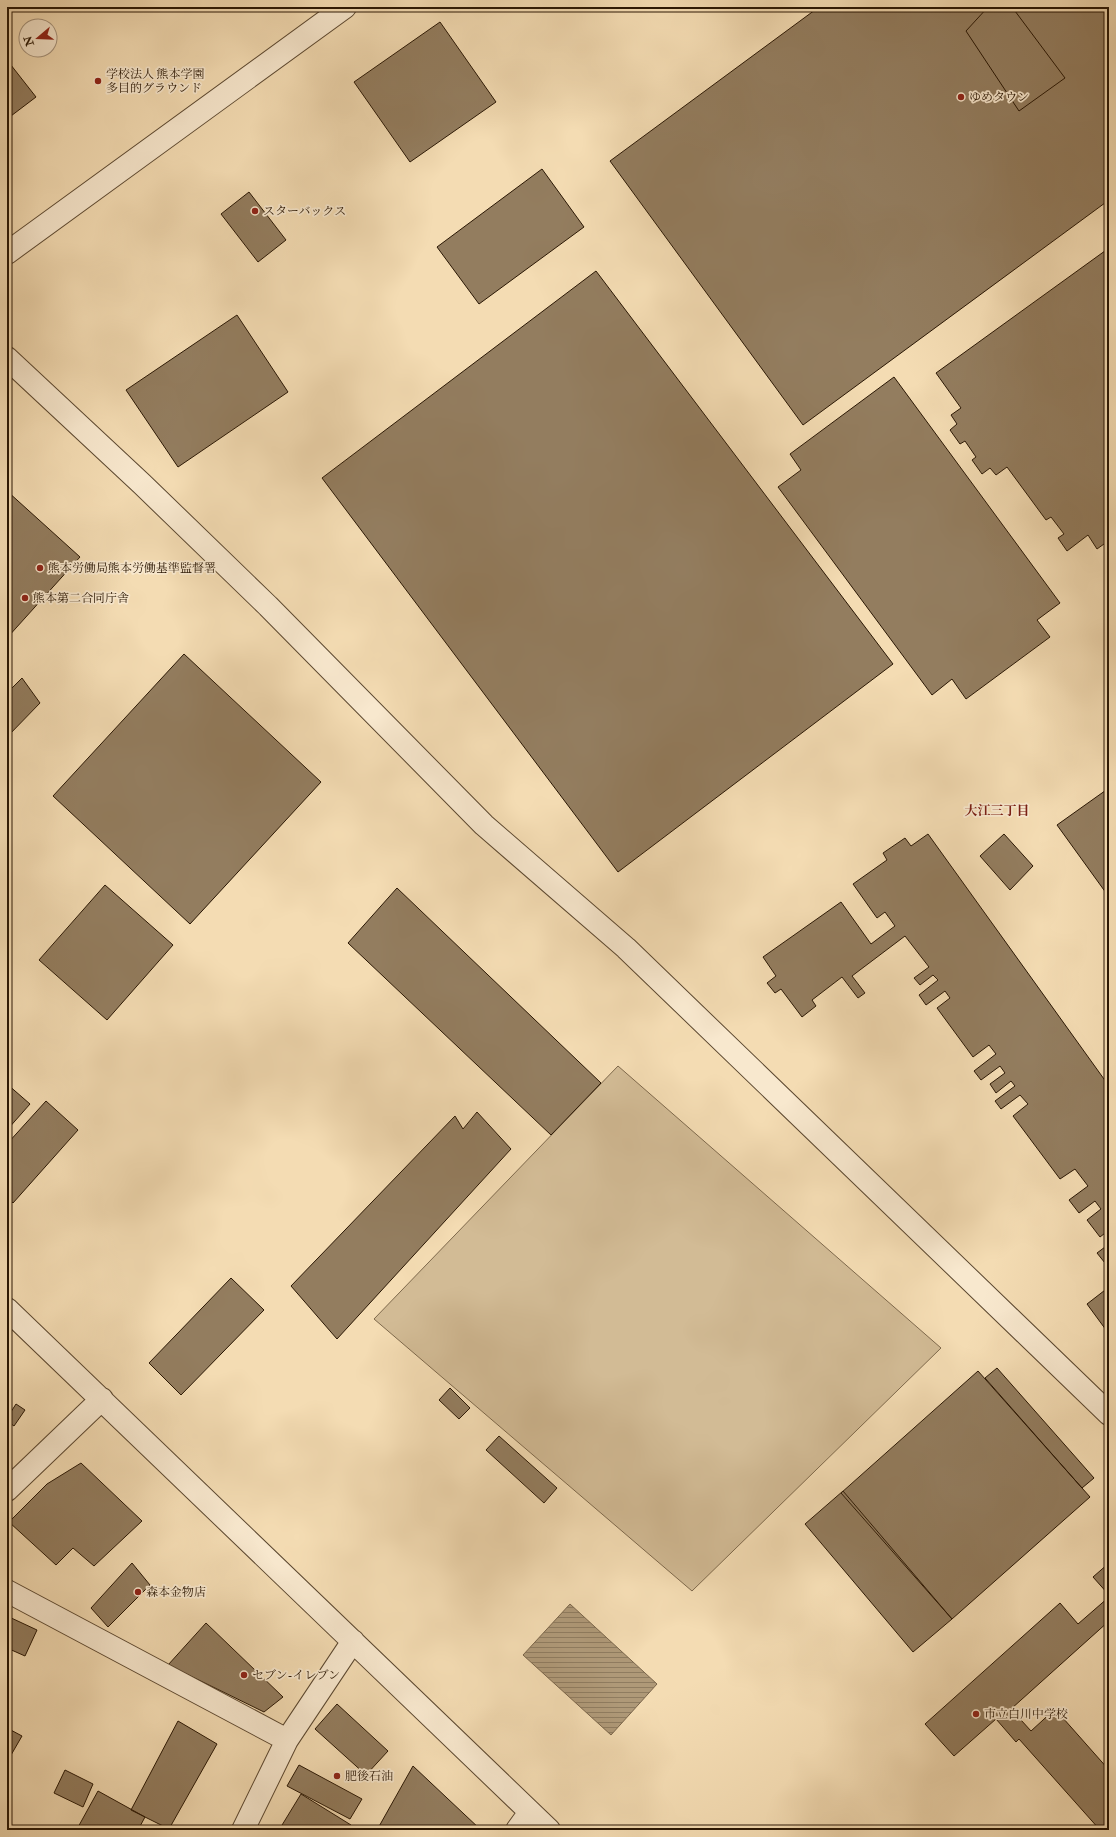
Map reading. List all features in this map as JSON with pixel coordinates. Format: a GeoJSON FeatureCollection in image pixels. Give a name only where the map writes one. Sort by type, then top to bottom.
{"type":"FeatureCollection","features":[{"type":"Feature","properties":{"kind":"street"},"geometry":{"type":"LineString","coordinates":[[7,253],[345,7]]}},
{"type":"Feature","properties":{"kind":"street"},"geometry":{"type":"LineString","coordinates":[[7,358],[142,484],[262,600],[484,825],[626,948],[1109,1414]]}},
{"type":"Feature","properties":{"kind":"street"},"geometry":{"type":"LineString","coordinates":[[7,1309],[549,1830]]}},
{"type":"Feature","properties":{"kind":"street"},"geometry":{"type":"LineString","coordinates":[[7,1490],[102,1399]]}},
{"type":"Feature","properties":{"kind":"street"},"geometry":{"type":"LineString","coordinates":[[7,1590],[287,1740]]}},
{"type":"Feature","properties":{"kind":"street"},"geometry":{"type":"LineString","coordinates":[[243,1830],[287,1740],[353,1641]]}},
{"type":"Feature","properties":{"kind":"street"},"geometry":{"type":"LineString","coordinates":[[517,1830],[530,1812]]}},
{"type":"Feature","properties":{"kind":"shaded area"},"geometry":{"type":"Polygon","coordinates":[[[618,1066],[941,1348],[692,1591],[374,1319],[618,1066]]]}},
{"type":"Feature","properties":{"kind":"shaded area"},"geometry":{"type":"Polygon","coordinates":[[[570,1604],[657,1684],[611,1735],[523,1655],[570,1604]]]}},
{"type":"Feature","properties":{"kind":"building"},"geometry":{"type":"Polygon","coordinates":[[[819,7],[1109,7],[1109,200],[803,425],[610,161],[819,7]]]}},
{"type":"Feature","properties":{"kind":"building"},"geometry":{"type":"Polygon","coordinates":[[[988,7],[1012,7],[1065,78],[1019,111],[966,31],[988,7]]]}},
{"type":"Feature","properties":{"kind":"building"},"geometry":{"type":"Polygon","coordinates":[[[440,22],[496,102],[410,162],[354,82],[440,22]]]}},
{"type":"Feature","properties":{"kind":"building"},"geometry":{"type":"Polygon","coordinates":[[[7,60],[36,97],[7,119],[7,60]]]}},
{"type":"Feature","properties":{"kind":"building"},"geometry":{"type":"Polygon","coordinates":[[[542,169],[584,227],[479,304],[437,247],[542,169]]]}},
{"type":"Feature","properties":{"kind":"building"},"geometry":{"type":"Polygon","coordinates":[[[249,192],[286,240],[258,262],[221,214],[249,192]]]}},
{"type":"Feature","properties":{"kind":"building"},"geometry":{"type":"Polygon","coordinates":[[[1109,248],[1109,551],[1104,544],[1097,549],[1088,535],[1067,551],[1058,538],[1064,534],[1051,517],[1046,520],[1007,467],[996,475],[990,468],[982,474],[972,460],[976,457],[965,441],[960,444],[950,430],[957,424],[951,415],[961,408],[936,373],[1109,248]]]}},
{"type":"Feature","properties":{"kind":"building"},"geometry":{"type":"Polygon","coordinates":[[[596,271],[893,664],[618,872],[322,478],[596,271]]]}},
{"type":"Feature","properties":{"kind":"building"},"geometry":{"type":"Polygon","coordinates":[[[237,315],[288,392],[178,467],[126,390],[237,315]]]}},
{"type":"Feature","properties":{"kind":"building"},"geometry":{"type":"Polygon","coordinates":[[[894,377],[1060,603],[1037,620],[1050,637],[966,699],[952,679],[932,695],[778,487],[801,470],[790,454],[894,377]]]}},
{"type":"Feature","properties":{"kind":"building","name":"熊本第二合同庁舎"},"geometry":{"type":"Polygon","coordinates":[[[7,491],[80,557],[7,638],[7,491]]]}},
{"type":"Feature","properties":{"kind":"building"},"geometry":{"type":"Polygon","coordinates":[[[184,654],[321,782],[190,924],[53,796],[184,654]]]}},
{"type":"Feature","properties":{"kind":"building"},"geometry":{"type":"Polygon","coordinates":[[[22,678],[40,703],[7,737],[7,693],[22,678]]]}},
{"type":"Feature","properties":{"kind":"building"},"geometry":{"type":"Polygon","coordinates":[[[1109,788],[1109,897],[1057,825],[1109,788]]]}},
{"type":"Feature","properties":{"kind":"building"},"geometry":{"type":"Polygon","coordinates":[[[928,834],[1109,1086],[1109,1230],[1100,1237],[1087,1220],[1101,1209],[1095,1201],[1079,1213],[1069,1200],[1088,1186],[1075,1169],[1060,1179],[1013,1116],[1028,1104],[1020,1095],[1001,1109],[995,1101],[1015,1086],[1011,1081],[996,1093],[990,1084],[1005,1073],[1000,1066],[981,1080],[974,1071],[996,1054],[989,1045],[973,1057],[937,1008],[950,998],[945,991],[926,1005],[919,995],[938,980],[933,975],[920,985],[914,978],[929,967],[905,936],[852,976],[865,993],[858,998],[842,977],[812,1000],[816,1006],[802,1017],[781,989],[775,993],[767,983],[776,976],[763,957],[841,902],[871,944],[895,926],[885,912],[877,918],[853,884],[887,860],[883,853],[905,838],[911,846],[928,834]]]}},
{"type":"Feature","properties":{"kind":"building"},"geometry":{"type":"Polygon","coordinates":[[[1004,834],[1033,866],[1010,890],[980,856],[1004,834]]]}},
{"type":"Feature","properties":{"kind":"building"},"geometry":{"type":"Polygon","coordinates":[[[105,885],[173,945],[107,1020],[39,960],[105,885]]]}},
{"type":"Feature","properties":{"kind":"building"},"geometry":{"type":"Polygon","coordinates":[[[397,888],[601,1083],[551,1135],[348,943],[397,888]]]}},
{"type":"Feature","properties":{"kind":"building"},"geometry":{"type":"Polygon","coordinates":[[[7,1084],[30,1104],[7,1130],[7,1084]]]}},
{"type":"Feature","properties":{"kind":"building"},"geometry":{"type":"Polygon","coordinates":[[[46,1101],[78,1130],[13,1203],[7,1197],[7,1144],[46,1101]]]}},
{"type":"Feature","properties":{"kind":"building"},"geometry":{"type":"Polygon","coordinates":[[[477,1112],[511,1149],[337,1339],[291,1286],[455,1116],[463,1129],[477,1112]]]}},
{"type":"Feature","properties":{"kind":"building"},"geometry":{"type":"Polygon","coordinates":[[[1109,1244],[1109,1268],[1097,1253],[1109,1244]]]}},
{"type":"Feature","properties":{"kind":"building"},"geometry":{"type":"Polygon","coordinates":[[[231,1278],[264,1310],[181,1395],[149,1363],[231,1278]]]}},
{"type":"Feature","properties":{"kind":"building"},"geometry":{"type":"Polygon","coordinates":[[[1109,1287],[1109,1334],[1087,1304],[1109,1287]]]}},
{"type":"Feature","properties":{"kind":"building"},"geometry":{"type":"Polygon","coordinates":[[[997,1368],[1094,1478],[1082,1488],[985,1378],[997,1368]]]}},
{"type":"Feature","properties":{"kind":"building"},"geometry":{"type":"Polygon","coordinates":[[[978,1371],[1090,1497],[952,1619],[841,1493],[978,1371]]]}},
{"type":"Feature","properties":{"kind":"building"},"geometry":{"type":"Polygon","coordinates":[[[450,1388],[470,1408],[459,1419],[439,1400],[450,1388]]]}},
{"type":"Feature","properties":{"kind":"building"},"geometry":{"type":"Polygon","coordinates":[[[16,1404],[25,1410],[14,1426],[7,1421],[7,1418],[16,1404]]]}},
{"type":"Feature","properties":{"kind":"building"},"geometry":{"type":"Polygon","coordinates":[[[499,1436],[557,1488],[544,1503],[486,1450],[499,1436]]]}},
{"type":"Feature","properties":{"kind":"building"},"geometry":{"type":"Polygon","coordinates":[[[81,1463],[142,1521],[94,1566],[73,1548],[56,1565],[9,1522],[47,1484],[81,1463]]]}},
{"type":"Feature","properties":{"kind":"building"},"geometry":{"type":"Polygon","coordinates":[[[843,1491],[952,1619],[913,1652],[805,1524],[843,1491]]]}},
{"type":"Feature","properties":{"kind":"building"},"geometry":{"type":"Polygon","coordinates":[[[132,1563],[150,1585],[108,1627],[91,1608],[132,1563]]]}},
{"type":"Feature","properties":{"kind":"building"},"geometry":{"type":"Polygon","coordinates":[[[1109,1563],[1109,1595],[1093,1577],[1109,1563]]]}},
{"type":"Feature","properties":{"kind":"building","name":"市立白川中学校"},"geometry":{"type":"Polygon","coordinates":[[[1109,1597],[1109,1621],[1011,1709],[1031,1731],[1055,1709],[1109,1770],[1109,1830],[1100,1830],[1019,1739],[1016,1742],[996,1719],[954,1756],[925,1724],[1060,1603],[1078,1624],[1109,1597]]]}},
{"type":"Feature","properties":{"kind":"building"},"geometry":{"type":"Polygon","coordinates":[[[7,1616],[37,1630],[25,1656],[7,1648],[7,1616]]]}},
{"type":"Feature","properties":{"kind":"building"},"geometry":{"type":"Polygon","coordinates":[[[206,1623],[283,1697],[264,1712],[168,1665],[206,1623]]]}},
{"type":"Feature","properties":{"kind":"building"},"geometry":{"type":"Polygon","coordinates":[[[337,1704],[388,1751],[366,1775],[315,1729],[337,1704]]]}},
{"type":"Feature","properties":{"kind":"building"},"geometry":{"type":"Polygon","coordinates":[[[178,1721],[217,1744],[169,1829],[131,1810],[178,1721]]]}},
{"type":"Feature","properties":{"kind":"building"},"geometry":{"type":"Polygon","coordinates":[[[7,1728],[22,1736],[7,1762],[7,1728]]]}},
{"type":"Feature","properties":{"kind":"building"},"geometry":{"type":"Polygon","coordinates":[[[299,1765],[362,1799],[350,1819],[287,1786],[299,1765]]]}},
{"type":"Feature","properties":{"kind":"building"},"geometry":{"type":"Polygon","coordinates":[[[413,1766],[481,1830],[377,1830],[413,1766]]]}},
{"type":"Feature","properties":{"kind":"building"},"geometry":{"type":"Polygon","coordinates":[[[65,1770],[93,1784],[83,1807],[54,1793],[65,1770]]]}},
{"type":"Feature","properties":{"kind":"building"},"geometry":{"type":"Polygon","coordinates":[[[98,1791],[145,1817],[138,1830],[77,1829],[98,1791]]]}},
{"type":"Feature","properties":{"kind":"building"},"geometry":{"type":"Polygon","coordinates":[[[301,1794],[351,1825],[348,1830],[279,1830],[301,1794]]]}},
{"type":"Feature","properties":{"kind":"place","name":"学校法人 熊本学園 多目的グラウンド"},"geometry":{"type":"Point","coordinates":[98,81]}},
{"type":"Feature","properties":{"kind":"place","name":"ゆめタウン"},"geometry":{"type":"Point","coordinates":[961,97]}},
{"type":"Feature","properties":{"kind":"place","name":"スターバックス"},"geometry":{"type":"Point","coordinates":[255,211]}},
{"type":"Feature","properties":{"kind":"place","name":"熊本労働局熊本労働基準監督署"},"geometry":{"type":"Point","coordinates":[40,568]}},
{"type":"Feature","properties":{"kind":"place","name":"熊本第二合同庁舎"},"geometry":{"type":"Point","coordinates":[25,598]}},
{"type":"Feature","properties":{"kind":"place","name":"森本金物店"},"geometry":{"type":"Point","coordinates":[138,1592]}},
{"type":"Feature","properties":{"kind":"place","name":"セブン-イレブン"},"geometry":{"type":"Point","coordinates":[244,1675]}},
{"type":"Feature","properties":{"kind":"place","name":"市立白川中学校"},"geometry":{"type":"Point","coordinates":[976,1714]}},
{"type":"Feature","properties":{"kind":"place","name":"肥後石油"},"geometry":{"type":"Point","coordinates":[337,1776]}},
{"type":"Feature","properties":{"kind":"district","name":"大江三丁目"},"geometry":{"type":"Point","coordinates":[997,811]}}]}
